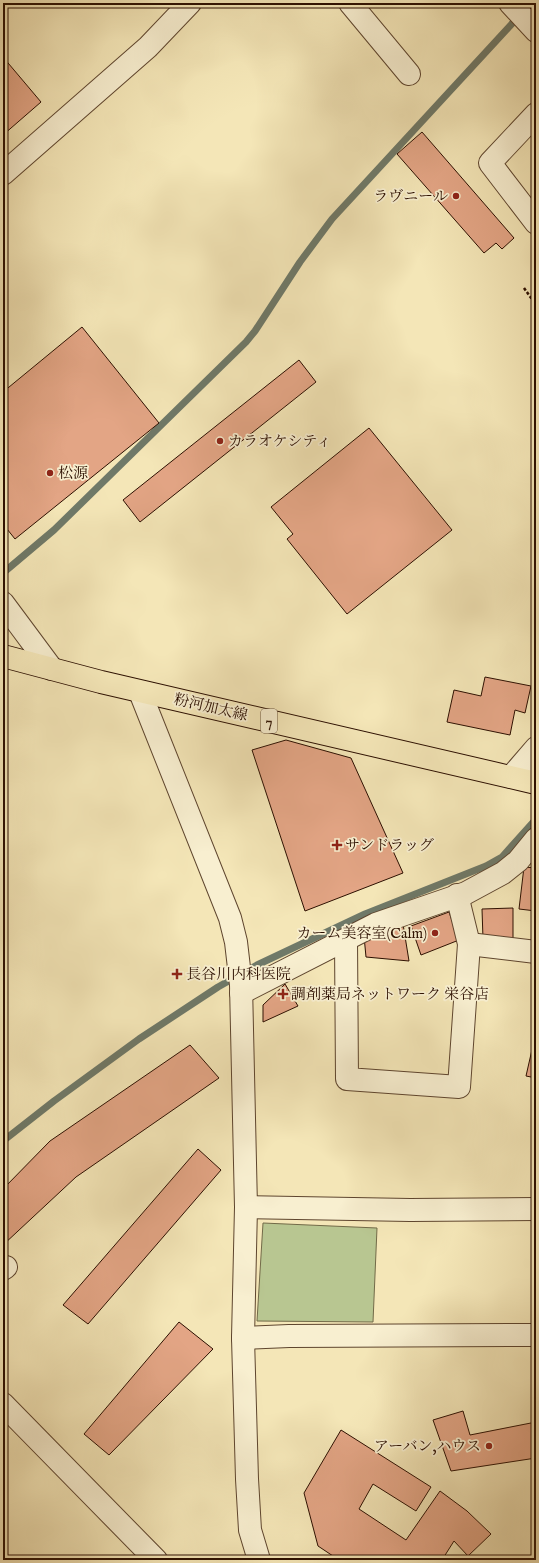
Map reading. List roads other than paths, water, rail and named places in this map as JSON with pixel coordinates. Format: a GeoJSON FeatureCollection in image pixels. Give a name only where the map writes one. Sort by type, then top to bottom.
{"type":"FeatureCollection","features":[{"type":"Feature","properties":{"kind":"main road","name":"粉河加太線"},"geometry":{"type":"LineString","coordinates":[[3,656],[140,692],[536,783]]}},
{"type":"Feature","properties":{"kind":"street"},"geometry":{"type":"LineString","coordinates":[[3,174],[148,47],[190,3]]}},
{"type":"Feature","properties":{"kind":"street"},"geometry":{"type":"LineString","coordinates":[[350,3],[409,74]]}},
{"type":"Feature","properties":{"kind":"street"},"geometry":{"type":"LineString","coordinates":[[510,3],[536,31]]}},
{"type":"Feature","properties":{"kind":"street"},"geometry":{"type":"LineString","coordinates":[[536,114],[490,163],[536,223]]}},
{"type":"Feature","properties":{"kind":"street"},"geometry":{"type":"LineString","coordinates":[[3,603],[52,670]]}},
{"type":"Feature","properties":{"kind":"street"},"geometry":{"type":"LineString","coordinates":[[140,692],[230,918],[236,942],[240,982],[246,1207],[243,1338],[247,1479],[250,1530],[259,1560]]}},
{"type":"Feature","properties":{"kind":"street"},"geometry":{"type":"LineString","coordinates":[[511,777],[536,748]]}},
{"type":"Feature","properties":{"kind":"street"},"geometry":{"type":"LineString","coordinates":[[240,982],[346,940],[376,924],[466,893],[503,873],[518,861],[536,840]]}},
{"type":"Feature","properties":{"kind":"street"},"geometry":{"type":"LineString","coordinates":[[346,940],[347,1079],[459,1087],[469,944],[458,896]]}},
{"type":"Feature","properties":{"kind":"street"},"geometry":{"type":"LineString","coordinates":[[469,944],[536,952]]}},
{"type":"Feature","properties":{"kind":"street"},"geometry":{"type":"LineString","coordinates":[[246,1207],[410,1210],[536,1209]]}},
{"type":"Feature","properties":{"kind":"street"},"geometry":{"type":"LineString","coordinates":[[243,1338],[289,1336],[536,1335]]}},
{"type":"Feature","properties":{"kind":"street"},"geometry":{"type":"LineString","coordinates":[[3,1404],[156,1560]]}},
{"type":"Feature","properties":{"kind":"waterway"},"geometry":{"type":"LineString","coordinates":[[3,573],[54,530],[246,342],[255,331],[300,262],[332,219],[531,3]]}},
{"type":"Feature","properties":{"kind":"waterway"},"geometry":{"type":"LineString","coordinates":[[3,1141],[54,1101],[139,1039],[218,987],[257,965],[365,914],[486,866],[502,857],[536,819]]}},
{"type":"Feature","properties":{"kind":"place","name":"ラヴニール"},"geometry":{"type":"Point","coordinates":[456,196]}},
{"type":"Feature","properties":{"kind":"place","name":"カラオケシティ"},"geometry":{"type":"Point","coordinates":[220,441]}},
{"type":"Feature","properties":{"kind":"place","name":"松源"},"geometry":{"type":"Point","coordinates":[50,473]}},
{"type":"Feature","properties":{"kind":"place","name":"サンドラッグ"},"geometry":{"type":"Point","coordinates":[337,845]}},
{"type":"Feature","properties":{"kind":"place","name":"カーム美容室(Calm)"},"geometry":{"type":"Point","coordinates":[435,933]}},
{"type":"Feature","properties":{"kind":"place","name":"長谷川内科医院"},"geometry":{"type":"Point","coordinates":[177,974]}},
{"type":"Feature","properties":{"kind":"place","name":"調剤薬局ネットワーク 栄谷店"},"geometry":{"type":"Point","coordinates":[283,994]}},
{"type":"Feature","properties":{"kind":"place","name":"アーバン,ハウス"},"geometry":{"type":"Point","coordinates":[489,1446]}}]}
